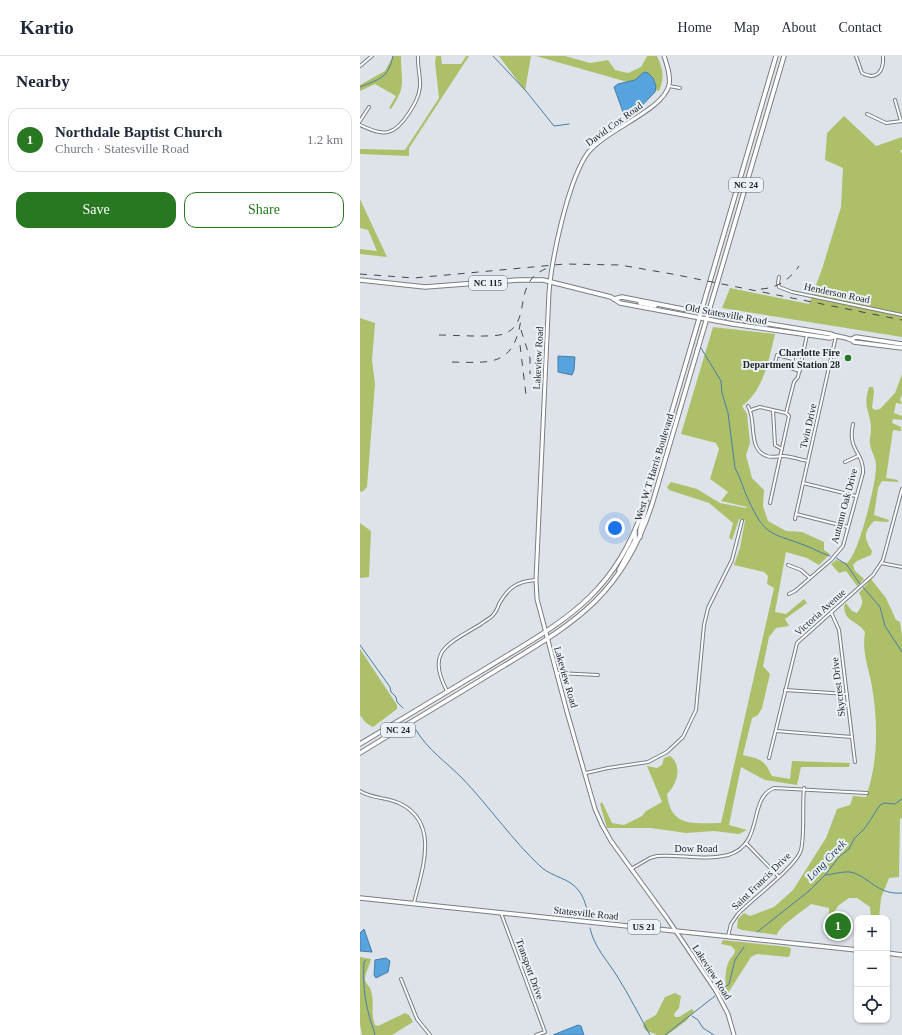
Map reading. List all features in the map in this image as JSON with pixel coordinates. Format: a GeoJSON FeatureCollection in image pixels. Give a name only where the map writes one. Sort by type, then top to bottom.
{"type":"FeatureCollection","features":[{"type":"Feature","properties":{"kind":"main road"},"geometry":{"type":"LineString","coordinates":[[664,56],[669,74],[669,86]]}},
{"type":"Feature","properties":{"kind":"main road","name":"West W T Harris Boulevard"},"geometry":{"type":"LineString","coordinates":[[360,744],[570,616],[596,591],[615,567],[635,532],[776,56]]}},
{"type":"Feature","properties":{"kind":"main road","name":"West W T Harris Boulevard"},"geometry":{"type":"LineString","coordinates":[[360,753],[547,640],[583,614],[614,580],[640,537],[653,501],[784,56]]}},
{"type":"Feature","properties":{"kind":"main road","name":"David Cox Road"},"geometry":{"type":"LineString","coordinates":[[550,281],[569,199],[586,155],[598,143],[656,103],[666,93],[669,86]]}},
{"type":"Feature","properties":{"kind":"main road","name":"Old Statesville Road"},"geometry":{"type":"LineString","coordinates":[[360,280],[425,287],[527,279],[550,281],[616,300],[699,318],[830,338],[836,336]]}},
{"type":"Feature","properties":{"kind":"main road","name":"Lakeview Road"},"geometry":{"type":"LineString","coordinates":[[550,281],[536,580],[537,599],[545,632],[602,825],[720,998],[728,1014],[734,1035]]}},
{"type":"Feature","properties":{"kind":"main road","name":"Old Statesville Road"},"geometry":{"type":"LineString","coordinates":[[616,300],[622,297],[700,313],[832,334],[852,339],[854,342],[902,348]]}},
{"type":"Feature","properties":{"kind":"main road"},"geometry":{"type":"LineString","coordinates":[[616,300],[626,300],[648,305],[668,306]]}},
{"type":"Feature","properties":{"kind":"main road","name":"Old Statesville Road"},"geometry":{"type":"LineString","coordinates":[[852,339],[856,337],[902,344]]}},
{"type":"Feature","properties":{"kind":"main road"},"geometry":{"type":"LineString","coordinates":[[640,537],[640,530],[650,484]]}},
{"type":"Feature","properties":{"kind":"main road"},"geometry":{"type":"LineString","coordinates":[[614,580],[634,542],[636,537],[635,532]]}},
{"type":"Feature","properties":{"kind":"main road","name":"Statesville Road"},"geometry":{"type":"LineString","coordinates":[[360,898],[854,950]]}},
{"type":"Feature","properties":{"kind":"main road"},"geometry":{"type":"LineString","coordinates":[[890,953],[902,955]]}},
{"type":"Feature","properties":{"kind":"street"},"geometry":{"type":"LineString","coordinates":[[360,66],[372,56]]}},
{"type":"Feature","properties":{"kind":"street"},"geometry":{"type":"LineString","coordinates":[[360,125],[373,131],[383,133],[394,130],[402,124],[419,94],[420,84],[418,56]]}},
{"type":"Feature","properties":{"kind":"street"},"geometry":{"type":"LineString","coordinates":[[856,56],[862,73],[868,76],[876,75],[882,71],[884,64],[883,56]]}},
{"type":"Feature","properties":{"kind":"street"},"geometry":{"type":"LineString","coordinates":[[669,86],[680,88]]}},
{"type":"Feature","properties":{"kind":"street"},"geometry":{"type":"LineString","coordinates":[[866,114],[886,122],[901,121],[895,100]]}},
{"type":"Feature","properties":{"kind":"street"},"geometry":{"type":"LineString","coordinates":[[360,121],[369,107]]}},
{"type":"Feature","properties":{"kind":"street","name":"Henderson Road"},"geometry":{"type":"LineString","coordinates":[[779,277],[779,287],[792,292],[902,315]]}},
{"type":"Feature","properties":{"kind":"street"},"geometry":{"type":"LineString","coordinates":[[770,503],[789,416],[786,413],[790,396],[800,371],[808,335]]}},
{"type":"Feature","properties":{"kind":"street","name":"Twin Drive"},"geometry":{"type":"LineString","coordinates":[[795,519],[836,336]]}},
{"type":"Feature","properties":{"kind":"street"},"geometry":{"type":"LineString","coordinates":[[792,368],[793,359],[777,355],[775,363],[800,371]]}},
{"type":"Feature","properties":{"kind":"street"},"geometry":{"type":"LineString","coordinates":[[748,406],[750,410],[755,444],[758,450],[768,457],[780,456],[808,462]]}},
{"type":"Feature","properties":{"kind":"street"},"geometry":{"type":"LineString","coordinates":[[750,410],[760,407],[786,413]]}},
{"type":"Feature","properties":{"kind":"street"},"geometry":{"type":"LineString","coordinates":[[773,410],[775,445],[782,449]]}},
{"type":"Feature","properties":{"kind":"street","name":"Autumn Oak Drive"},"geometry":{"type":"LineString","coordinates":[[789,594],[795,591],[840,551],[845,540],[863,467],[851,440],[853,424]]}},
{"type":"Feature","properties":{"kind":"street"},"geometry":{"type":"LineString","coordinates":[[845,462],[858,456]]}},
{"type":"Feature","properties":{"kind":"street"},"geometry":{"type":"LineString","coordinates":[[803,483],[856,496]]}},
{"type":"Feature","properties":{"kind":"street","name":"Victoria Avenue"},"geometry":{"type":"LineString","coordinates":[[769,758],[797,643],[872,576],[881,563],[902,489]]}},
{"type":"Feature","properties":{"kind":"street"},"geometry":{"type":"LineString","coordinates":[[796,514],[848,527]]}},
{"type":"Feature","properties":{"kind":"street"},"geometry":{"type":"LineString","coordinates":[[586,773],[648,762],[667,752],[683,737],[696,710],[704,625],[708,608],[732,560],[742,521]]}},
{"type":"Feature","properties":{"kind":"street"},"geometry":{"type":"LineString","coordinates":[[881,563],[902,567]]}},
{"type":"Feature","properties":{"kind":"street"},"geometry":{"type":"LineString","coordinates":[[788,565],[802,570],[810,578]]}},
{"type":"Feature","properties":{"kind":"street"},"geometry":{"type":"LineString","coordinates":[[447,691],[438,669],[439,658],[446,646],[493,615],[504,595],[512,587],[521,582],[536,580]]}},
{"type":"Feature","properties":{"kind":"street","name":"Skycrest Drive"},"geometry":{"type":"LineString","coordinates":[[831,612],[839,630],[855,762]]}},
{"type":"Feature","properties":{"kind":"street"},"geometry":{"type":"LineString","coordinates":[[557,673],[598,674]]}},
{"type":"Feature","properties":{"kind":"street"},"geometry":{"type":"LineString","coordinates":[[785,690],[847,694]]}},
{"type":"Feature","properties":{"kind":"street"},"geometry":{"type":"LineString","coordinates":[[776,731],[852,738]]}},
{"type":"Feature","properties":{"kind":"street"},"geometry":{"type":"LineString","coordinates":[[778,876],[746,843],[754,830],[761,800],[766,792],[778,787],[867,793]]}},
{"type":"Feature","properties":{"kind":"street","name":"Saint Francis Drive"},"geometry":{"type":"LineString","coordinates":[[728,936],[735,917],[796,859],[801,852],[804,788]]}},
{"type":"Feature","properties":{"kind":"street"},"geometry":{"type":"LineString","coordinates":[[360,791],[369,796],[401,804],[411,811],[419,821],[425,834],[426,847],[414,903]]}},
{"type":"Feature","properties":{"kind":"street","name":"Dow Road"},"geometry":{"type":"LineString","coordinates":[[631,869],[650,858],[657,856],[723,856],[736,851],[746,843]]}},
{"type":"Feature","properties":{"kind":"street","name":"Transport Drive"},"geometry":{"type":"LineString","coordinates":[[500,912],[545,1032],[536,1035]]}},
{"type":"Feature","properties":{"kind":"street"},"geometry":{"type":"LineString","coordinates":[[401,979],[417,1019],[430,1035]]}},
{"type":"Feature","properties":{"kind":"green space"},"geometry":{"type":"Polygon","coordinates":[[[393,56],[401,56],[402,84],[396,101],[391,109],[389,108],[396,96],[375,84],[360,91],[360,85],[385,71],[393,56]]]}},
{"type":"Feature","properties":{"kind":"green space"},"geometry":{"type":"Polygon","coordinates":[[[436,56],[441,56],[442,64],[461,64],[466,56],[469,56],[409,148],[409,156],[360,154],[360,149],[405,150],[439,98],[435,62],[436,56]]]}},
{"type":"Feature","properties":{"kind":"green space"},"geometry":{"type":"Polygon","coordinates":[[[499,56],[531,56],[525,91],[499,56]]]}},
{"type":"Feature","properties":{"kind":"green space"},"geometry":{"type":"Polygon","coordinates":[[[536,56],[565,56],[590,63],[608,60],[615,70],[628,73],[641,67],[647,56],[657,56],[661,65],[663,77],[659,91],[536,56]]]}},
{"type":"Feature","properties":{"kind":"green space"},"geometry":{"type":"Polygon","coordinates":[[[844,116],[876,146],[902,137],[902,150],[900,150],[902,154],[902,337],[722,308],[730,288],[809,304],[822,269],[841,207],[843,168],[825,160],[827,133],[844,116]]]}},
{"type":"Feature","properties":{"kind":"green space"},"geometry":{"type":"Polygon","coordinates":[[[360,199],[387,257],[360,254],[360,249],[377,251],[368,230],[360,228],[360,199]]]}},
{"type":"Feature","properties":{"kind":"green space"},"geometry":{"type":"Polygon","coordinates":[[[360,318],[375,323],[372,360],[375,384],[367,487],[362,492],[360,491],[360,318]]]}},
{"type":"Feature","properties":{"kind":"green space"},"geometry":{"type":"Polygon","coordinates":[[[713,327],[775,334],[768,364],[761,383],[756,392],[742,406],[747,414],[750,443],[746,455],[752,478],[764,490],[763,506],[768,521],[786,531],[802,532],[824,542],[824,550],[830,554],[819,565],[807,558],[786,552],[775,612],[786,614],[804,599],[807,603],[785,619],[789,626],[776,628],[769,637],[763,666],[770,674],[762,708],[758,715],[752,718],[743,755],[764,763],[772,776],[790,779],[792,761],[850,763],[849,767],[801,767],[797,785],[765,780],[741,767],[729,825],[747,830],[739,834],[714,831],[686,833],[651,828],[607,828],[600,804],[602,802],[612,823],[624,825],[642,816],[646,811],[662,802],[647,766],[657,768],[662,765],[664,758],[670,756],[674,760],[677,770],[674,785],[667,794],[669,805],[673,813],[678,818],[693,823],[721,823],[774,588],[767,584],[768,576],[764,572],[734,565],[740,548],[745,520],[739,519],[732,540],[729,538],[733,523],[709,503],[669,490],[667,487],[671,482],[697,489],[720,503],[747,507],[721,501],[728,492],[710,479],[719,449],[716,443],[681,434],[713,327]]]}},
{"type":"Feature","properties":{"kind":"green space"},"geometry":{"type":"Polygon","coordinates":[[[902,374],[902,395],[900,399],[902,404],[896,403],[894,413],[902,416],[902,420],[893,419],[892,423],[901,427],[901,431],[893,430],[886,478],[898,480],[898,482],[882,481],[878,488],[874,515],[889,520],[888,522],[874,521],[866,532],[867,543],[872,551],[871,555],[857,561],[853,565],[855,571],[864,579],[857,586],[846,571],[839,573],[831,564],[836,560],[847,563],[852,557],[866,518],[873,487],[876,464],[870,442],[871,423],[866,400],[867,394],[869,387],[873,387],[874,392],[872,408],[875,410],[880,409],[895,393],[902,374]]]}},
{"type":"Feature","properties":{"kind":"green space"},"geometry":{"type":"Polygon","coordinates":[[[360,523],[371,531],[369,577],[360,578],[360,523]]]}},
{"type":"Feature","properties":{"kind":"green space"},"geometry":{"type":"Polygon","coordinates":[[[871,579],[886,598],[896,620],[900,622],[902,636],[902,818],[900,819],[899,877],[889,878],[881,898],[879,915],[871,915],[870,907],[857,898],[849,898],[839,905],[833,913],[833,929],[831,932],[829,930],[829,908],[811,904],[786,924],[777,935],[742,930],[737,928],[738,919],[744,913],[750,916],[774,907],[793,890],[826,838],[837,809],[850,805],[853,796],[866,797],[875,754],[875,710],[865,651],[865,632],[846,615],[844,606],[846,603],[852,611],[857,613],[861,608],[862,603],[862,598],[859,593],[871,579]]]}},
{"type":"Feature","properties":{"kind":"green space"},"geometry":{"type":"Polygon","coordinates":[[[360,649],[397,705],[397,709],[373,727],[366,723],[360,715],[360,649]]]}},
{"type":"Feature","properties":{"kind":"green space"},"geometry":{"type":"Polygon","coordinates":[[[723,940],[788,947],[791,948],[790,955],[788,957],[757,954],[751,957],[728,993],[726,986],[726,973],[728,964],[735,950],[731,946],[721,944],[723,940]]]}},
{"type":"Feature","properties":{"kind":"green space"},"geometry":{"type":"Polygon","coordinates":[[[360,957],[371,959],[365,979],[372,995],[375,1025],[378,1026],[405,1013],[409,1015],[413,1022],[392,1035],[362,1035],[360,1024],[360,957]]]}},
{"type":"Feature","properties":{"kind":"green space"},"geometry":{"type":"Polygon","coordinates":[[[675,993],[681,996],[679,1008],[674,1014],[675,1017],[679,1017],[692,1009],[694,1011],[686,1021],[667,1035],[655,1035],[656,1034],[646,1031],[643,1026],[645,1021],[656,1015],[665,997],[675,993]]]}},
{"type":"Feature","properties":{"kind":"water"},"geometry":{"type":"Polygon","coordinates":[[[644,72],[648,73],[653,78],[656,86],[655,92],[630,118],[627,118],[623,112],[614,87],[618,84],[635,80],[644,72]]]}},
{"type":"Feature","properties":{"kind":"water"},"geometry":{"type":"Polygon","coordinates":[[[558,356],[575,357],[572,375],[558,372],[558,356]]]}},
{"type":"Feature","properties":{"kind":"water"},"geometry":{"type":"Polygon","coordinates":[[[364,929],[372,952],[360,951],[360,933],[364,929]]]}},
{"type":"Feature","properties":{"kind":"water"},"geometry":{"type":"Polygon","coordinates":[[[386,958],[390,961],[388,972],[376,978],[374,975],[375,960],[386,958]]]}},
{"type":"Feature","properties":{"kind":"water"},"geometry":{"type":"Polygon","coordinates":[[[578,1025],[581,1026],[584,1035],[553,1035],[578,1025]]]}},
{"type":"Feature","properties":{"kind":"waterway"},"geometry":{"type":"LineString","coordinates":[[360,87],[382,77],[391,64],[393,56]]}},
{"type":"Feature","properties":{"kind":"waterway"},"geometry":{"type":"LineString","coordinates":[[493,56],[526,91],[554,126],[569,124]]}},
{"type":"Feature","properties":{"kind":"waterway"},"geometry":{"type":"LineString","coordinates":[[701,348],[721,381],[722,393],[728,413],[735,468],[759,520],[769,531],[830,556]]}},
{"type":"Feature","properties":{"kind":"waterway"},"geometry":{"type":"LineString","coordinates":[[836,558],[846,564],[860,584]]}},
{"type":"Feature","properties":{"kind":"waterway"},"geometry":{"type":"LineString","coordinates":[[863,587],[880,607],[885,626],[902,652]]}},
{"type":"Feature","properties":{"kind":"waterway"},"geometry":{"type":"LineString","coordinates":[[360,645],[390,687],[391,692],[396,697],[397,702],[403,708]]}},
{"type":"Feature","properties":{"kind":"waterway"},"geometry":{"type":"LineString","coordinates":[[416,730],[432,750],[472,789],[530,857],[545,870],[571,883],[579,891],[589,916]]}},
{"type":"Feature","properties":{"kind":"waterway","name":"Long Creek"},"geometry":{"type":"LineString","coordinates":[[757,932],[809,891],[825,875],[839,857],[849,849],[854,839],[865,828],[880,805],[884,803],[895,804],[902,799]]}},
{"type":"Feature","properties":{"kind":"waterway"},"geometry":{"type":"LineString","coordinates":[[826,875],[851,872],[887,892],[902,893]]}},
{"type":"Feature","properties":{"kind":"waterway"},"geometry":{"type":"LineString","coordinates":[[590,928],[594,941],[630,998],[650,1035]]}},
{"type":"Feature","properties":{"kind":"waterway","name":"Long Creek"},"geometry":{"type":"LineString","coordinates":[[721,990],[729,984],[735,960],[744,947]]}},
{"type":"Feature","properties":{"kind":"waterway"},"geometry":{"type":"LineString","coordinates":[[366,960],[364,962],[365,995],[367,1008],[375,1035]]}},
{"type":"Feature","properties":{"kind":"waterway","name":"Long Creek"},"geometry":{"type":"LineString","coordinates":[[665,1035],[715,996]]}},
{"type":"Feature","properties":{"kind":"waterway"},"geometry":{"type":"LineString","coordinates":[[692,1016],[698,1020],[703,1028],[714,1035]]}},
{"type":"Feature","properties":{"kind":"railway"},"geometry":{"type":"LineString","coordinates":[[360,274],[414,278],[565,264],[620,265],[902,320]]}},
{"type":"Feature","properties":{"kind":"railway"},"geometry":{"type":"LineString","coordinates":[[761,289],[773,287],[788,279],[799,266]]}},
{"type":"Feature","properties":{"kind":"railway"},"geometry":{"type":"LineString","coordinates":[[439,335],[482,336],[504,334],[513,328],[518,320],[525,291],[529,282],[536,274],[548,268]]}},
{"type":"Feature","properties":{"kind":"railway"},"geometry":{"type":"LineString","coordinates":[[452,362],[490,361],[507,354],[513,346],[518,334],[521,319]]}},
{"type":"Feature","properties":{"kind":"railway"},"geometry":{"type":"LineString","coordinates":[[521,330],[530,358],[530,374]]}},
{"type":"Feature","properties":{"kind":"railway"},"geometry":{"type":"LineString","coordinates":[[520,345],[526,395]]}},
{"type":"Feature","properties":{"kind":"place","name":"Charlotte Fire Department Station 28"},"geometry":{"type":"Point","coordinates":[848,358]}},
{"type":"Feature","properties":{"kind":"place","name":"Northdale Baptist Church"},"geometry":{"type":"Point","coordinates":[838,926]}}]}
